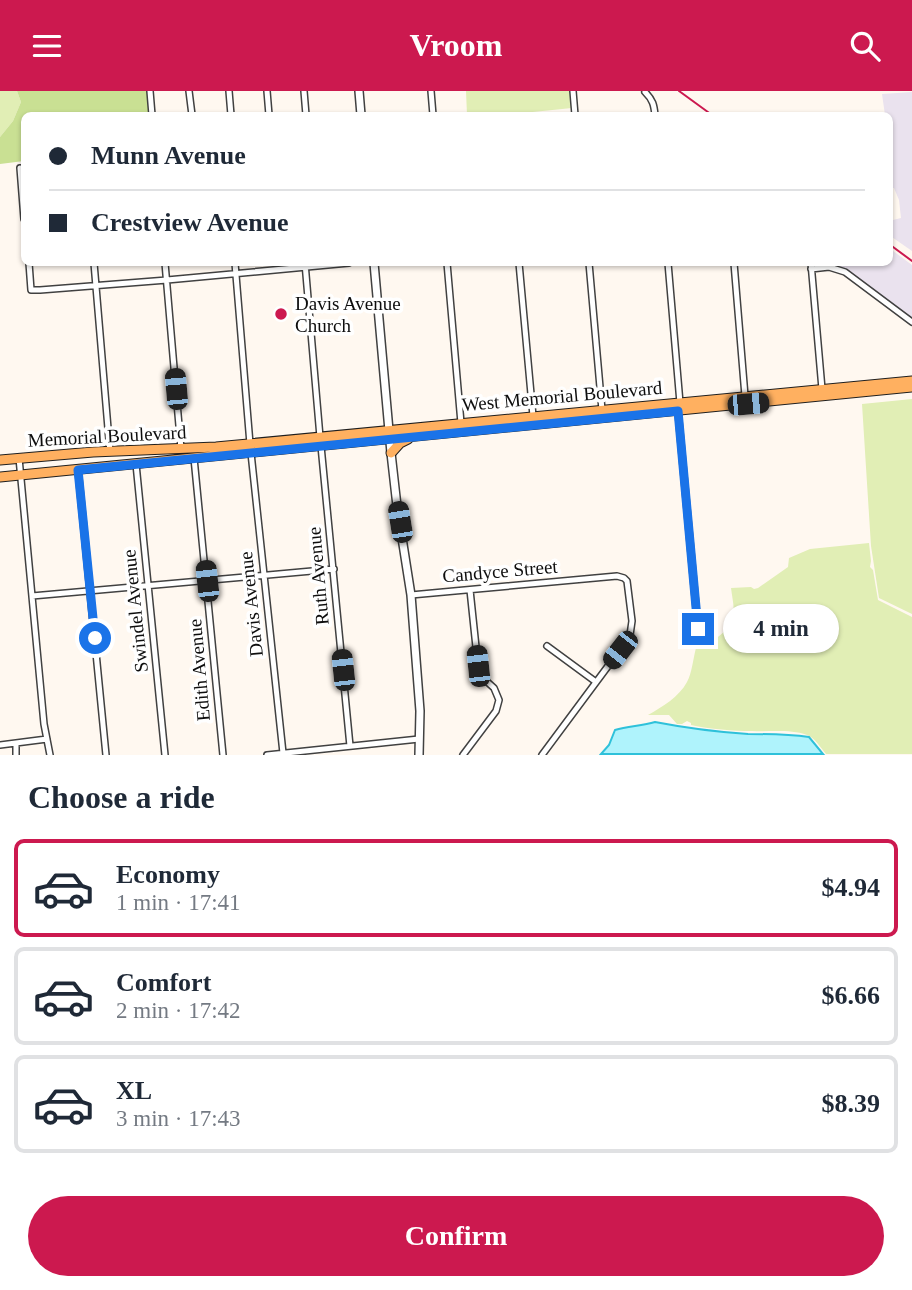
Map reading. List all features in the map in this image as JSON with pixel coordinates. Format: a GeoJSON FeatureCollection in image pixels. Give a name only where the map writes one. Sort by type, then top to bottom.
{"type":"FeatureCollection","features":[{"type":"Feature","properties":{"kind":"main road","name":"West Memorial Boulevard"},"geometry":{"type":"LineString","coordinates":[[822,393],[877,383],[912,381]]}},
{"type":"Feature","properties":{"kind":"main road","name":"West Memorial Boulevard"},"geometry":{"type":"LineString","coordinates":[[216,447],[251,448],[390,435],[461,423],[533,420],[912,387]]}},
{"type":"Feature","properties":{"kind":"main road","name":"West Memorial Boulevard"},"geometry":{"type":"LineString","coordinates":[[390,435],[411,437],[512,427],[552,414],[679,407]]}},
{"type":"Feature","properties":{"kind":"main road"},"geometry":{"type":"LineString","coordinates":[[391,453],[400,443],[411,437]]}},
{"type":"Feature","properties":{"kind":"main road","name":"West Memorial Boulevard"},"geometry":{"type":"LineString","coordinates":[[0,477],[236,454],[265,443],[321,441]]}},
{"type":"Feature","properties":{"kind":"main road","name":"Memorial Boulevard"},"geometry":{"type":"LineString","coordinates":[[0,460],[216,447]]}},
{"type":"Feature","properties":{"kind":"street"},"geometry":{"type":"LineString","coordinates":[[150,91],[152,112]]}},
{"type":"Feature","properties":{"kind":"street"},"geometry":{"type":"LineString","coordinates":[[190,91],[192,112]]}},
{"type":"Feature","properties":{"kind":"street"},"geometry":{"type":"LineString","coordinates":[[229,91],[231,112]]}},
{"type":"Feature","properties":{"kind":"street"},"geometry":{"type":"LineString","coordinates":[[267,91],[269,112]]}},
{"type":"Feature","properties":{"kind":"street"},"geometry":{"type":"LineString","coordinates":[[304,91],[306,112]]}},
{"type":"Feature","properties":{"kind":"street"},"geometry":{"type":"LineString","coordinates":[[359,91],[361,112]]}},
{"type":"Feature","properties":{"kind":"street"},"geometry":{"type":"LineString","coordinates":[[431,91],[433,112]]}},
{"type":"Feature","properties":{"kind":"street"},"geometry":{"type":"LineString","coordinates":[[573,91],[575,112]]}},
{"type":"Feature","properties":{"kind":"street"},"geometry":{"type":"LineString","coordinates":[[645,92],[654,104],[655,112]]}},
{"type":"Feature","properties":{"kind":"street"},"geometry":{"type":"LineString","coordinates":[[20,168],[21,173]]}},
{"type":"Feature","properties":{"kind":"street"},"geometry":{"type":"LineString","coordinates":[[29,266],[31,290],[167,281],[297,266]]}},
{"type":"Feature","properties":{"kind":"street"},"geometry":{"type":"LineString","coordinates":[[94,266],[110,452]]}},
{"type":"Feature","properties":{"kind":"street"},"geometry":{"type":"LineString","coordinates":[[165,266],[181,449]]}},
{"type":"Feature","properties":{"kind":"street","name":"Davis Avenue"},"geometry":{"type":"LineString","coordinates":[[235,266],[283,753]]}},
{"type":"Feature","properties":{"kind":"street","name":"Ruth Avenue"},"geometry":{"type":"LineString","coordinates":[[305,266],[350,746]]}},
{"type":"Feature","properties":{"kind":"street"},"geometry":{"type":"LineString","coordinates":[[374,266],[391,453],[411,595],[420,711],[419,754]]}},
{"type":"Feature","properties":{"kind":"street"},"geometry":{"type":"LineString","coordinates":[[447,266],[461,423]]}},
{"type":"Feature","properties":{"kind":"street"},"geometry":{"type":"LineString","coordinates":[[519,266],[533,420]]}},
{"type":"Feature","properties":{"kind":"street"},"geometry":{"type":"LineString","coordinates":[[589,266],[602,410]]}},
{"type":"Feature","properties":{"kind":"street"},"geometry":{"type":"LineString","coordinates":[[668,266],[698,629]]}},
{"type":"Feature","properties":{"kind":"street"},"geometry":{"type":"LineString","coordinates":[[734,266],[747,400]]}},
{"type":"Feature","properties":{"kind":"street"},"geometry":{"type":"LineString","coordinates":[[822,393],[811,266],[830,267],[845,272],[912,322]]}},
{"type":"Feature","properties":{"kind":"street"},"geometry":{"type":"LineString","coordinates":[[19,458],[50,754]]}},
{"type":"Feature","properties":{"kind":"street","name":"Edith Avenue"},"geometry":{"type":"LineString","coordinates":[[194,458],[223,754]]}},
{"type":"Feature","properties":{"kind":"street","name":"Swindel Avenue"},"geometry":{"type":"LineString","coordinates":[[136,464],[164,754]]}},
{"type":"Feature","properties":{"kind":"street"},"geometry":{"type":"LineString","coordinates":[[78,470],[106,754]]}},
{"type":"Feature","properties":{"kind":"street"},"geometry":{"type":"LineString","coordinates":[[32,596],[334,569]]}},
{"type":"Feature","properties":{"kind":"street","name":"Candyce Street"},"geometry":{"type":"LineString","coordinates":[[411,595],[617,576],[624,578],[628,585],[632,621],[630,635],[596,682]]}},
{"type":"Feature","properties":{"kind":"street"},"geometry":{"type":"LineString","coordinates":[[463,754],[496,711],[499,700],[478,666],[470,590]]}},
{"type":"Feature","properties":{"kind":"street"},"geometry":{"type":"LineString","coordinates":[[542,754],[596,682],[547,646]]}},
{"type":"Feature","properties":{"kind":"street"},"geometry":{"type":"LineString","coordinates":[[0,745],[47,739]]}},
{"type":"Feature","properties":{"kind":"street"},"geometry":{"type":"LineString","coordinates":[[267,754],[419,739]]}},
{"type":"Feature","properties":{"kind":"street"},"geometry":{"type":"LineString","coordinates":[[16,743],[16,754]]}},
{"type":"Feature","properties":{"kind":"shaded area"},"geometry":{"type":"Polygon","coordinates":[[[912,92],[912,251],[893,238],[893,220],[901,218],[899,200],[893,188],[893,112],[885,112],[882,94],[912,92]]]}},
{"type":"Feature","properties":{"kind":"shaded area"},"geometry":{"type":"Polygon","coordinates":[[[893,251],[912,265],[912,319],[838,266],[893,266],[893,251]]]}},
{"type":"Feature","properties":{"kind":"green space"},"geometry":{"type":"Polygon","coordinates":[[[0,91],[17,91],[21,102],[13,121],[0,137],[0,91]]]}},
{"type":"Feature","properties":{"kind":"green space"},"geometry":{"type":"Polygon","coordinates":[[[17,91],[148,91],[150,112],[21,112],[21,161],[0,164],[0,137],[13,121],[21,102],[17,91]]]}},
{"type":"Feature","properties":{"kind":"green space"},"geometry":{"type":"Polygon","coordinates":[[[466,91],[570,91],[572,108],[533,112],[467,112],[466,91]]]}},
{"type":"Feature","properties":{"kind":"green space"},"geometry":{"type":"Polygon","coordinates":[[[912,399],[912,614],[879,598],[871,546],[862,404],[912,399]]]}},
{"type":"Feature","properties":{"kind":"green space"},"geometry":{"type":"Polygon","coordinates":[[[869,543],[870,567],[873,570],[878,600],[912,617],[912,754],[826,754],[812,738],[800,733],[714,729],[691,725],[687,721],[677,724],[669,715],[648,715],[670,701],[684,687],[696,648],[728,628],[734,614],[731,588],[758,588],[788,567],[789,558],[810,549],[869,543]]]}},
{"type":"Feature","properties":{"kind":"water"},"geometry":{"type":"Polygon","coordinates":[[[655,722],[725,732],[809,737],[823,754],[601,754],[609,745],[615,730],[655,722]]]}},
{"type":"Feature","properties":{"kind":"railway"},"geometry":{"type":"LineString","coordinates":[[679,91],[708,112]]}},
{"type":"Feature","properties":{"kind":"railway"},"geometry":{"type":"LineString","coordinates":[[893,247],[912,261]]}},
{"type":"Feature","properties":{"kind":"place","name":"Davis Avenue Church"},"geometry":{"type":"Point","coordinates":[281,314]}},
{"type":"Feature","properties":{"kind":"route"},"geometry":{"type":"LineString","coordinates":[[95,638],[78,470],[678,411],[698,629]]}}]}
